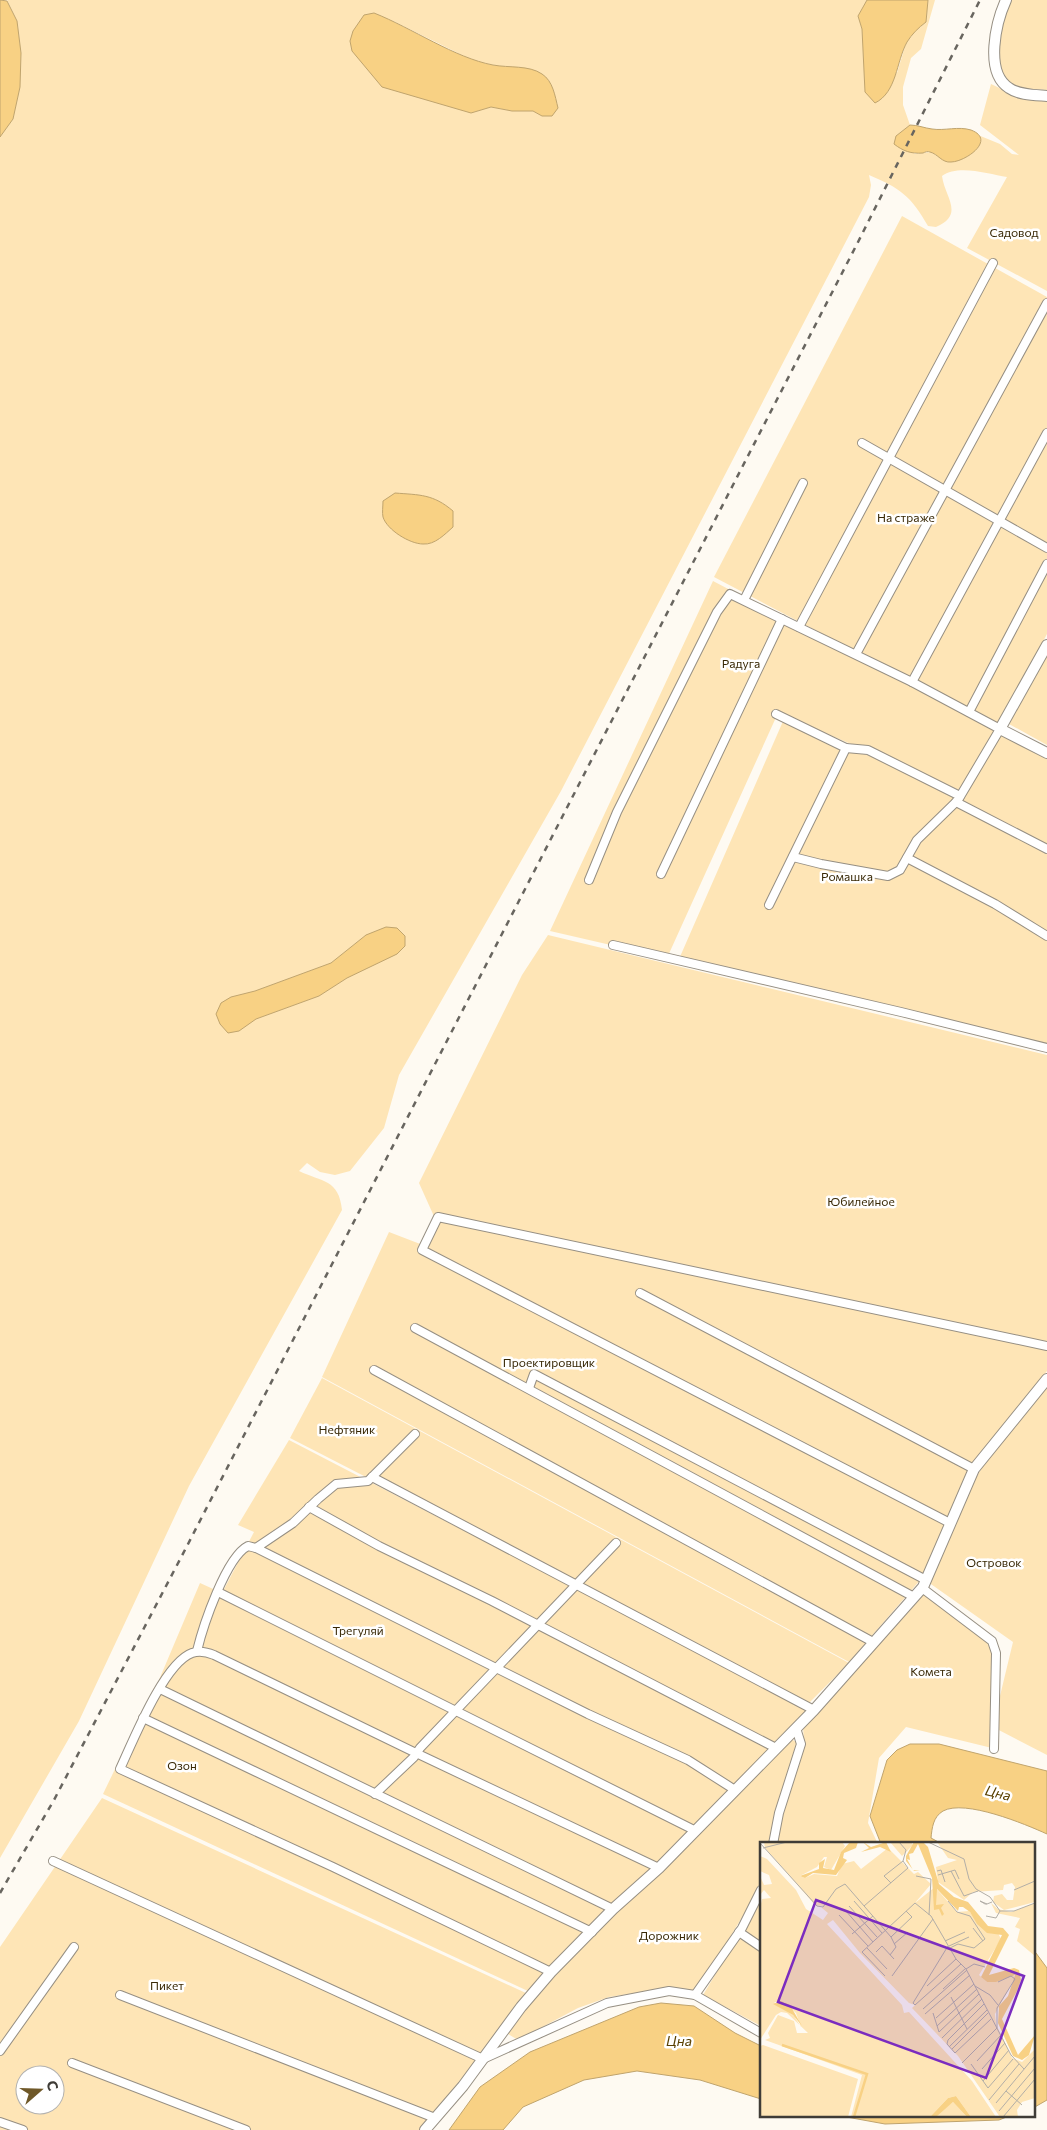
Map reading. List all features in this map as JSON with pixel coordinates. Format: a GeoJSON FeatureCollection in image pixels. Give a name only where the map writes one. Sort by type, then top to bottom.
{"type":"FeatureCollection","features":[{"type":"Feature","properties":{"kind":"street"},"geometry":{"type":"LineString","coordinates":[[1006,0],[1000,12],[995,35],[994,60],[999,77],[1013,91],[1047,96]]}},
{"type":"Feature","properties":{"kind":"street"},"geometry":{"type":"LineString","coordinates":[[799,627],[993,263]]}},
{"type":"Feature","properties":{"kind":"street"},"geometry":{"type":"LineString","coordinates":[[856,654],[1047,303]]}},
{"type":"Feature","properties":{"kind":"street"},"geometry":{"type":"LineString","coordinates":[[912,682],[1047,433]]}},
{"type":"Feature","properties":{"kind":"street"},"geometry":{"type":"LineString","coordinates":[[862,443],[888,460],[1047,548]]}},
{"type":"Feature","properties":{"kind":"street"},"geometry":{"type":"LineString","coordinates":[[744,600],[803,483]]}},
{"type":"Feature","properties":{"kind":"street"},"geometry":{"type":"LineString","coordinates":[[969,712],[1047,564]]}},
{"type":"Feature","properties":{"kind":"street"},"geometry":{"type":"LineString","coordinates":[[589,880],[617,812],[717,612],[730,594],[912,682],[1047,753]]}},
{"type":"Feature","properties":{"kind":"street"},"geometry":{"type":"LineString","coordinates":[[661,874],[782,619]]}},
{"type":"Feature","properties":{"kind":"street"},"geometry":{"type":"LineString","coordinates":[[793,857],[820,864],[888,876],[900,870],[917,840],[958,799],[1047,645]]}},
{"type":"Feature","properties":{"kind":"street"},"geometry":{"type":"LineString","coordinates":[[776,714],[846,748],[868,750],[1047,849]]}},
{"type":"Feature","properties":{"kind":"street"},"geometry":{"type":"LineString","coordinates":[[769,905],[846,748]]}},
{"type":"Feature","properties":{"kind":"street"},"geometry":{"type":"LineString","coordinates":[[907,858],[995,904],[1047,936]]}},
{"type":"Feature","properties":{"kind":"street"},"geometry":{"type":"LineString","coordinates":[[613,945],[1047,1048]]}},
{"type":"Feature","properties":{"kind":"street"},"geometry":{"type":"LineString","coordinates":[[950,1523],[422,1250],[438,1217],[1047,1346]]}},
{"type":"Feature","properties":{"kind":"street"},"geometry":{"type":"LineString","coordinates":[[640,1292],[974,1469]]}},
{"type":"Feature","properties":{"kind":"street"},"geometry":{"type":"LineString","coordinates":[[415,1328],[914,1597]]}},
{"type":"Feature","properties":{"kind":"street"},"geometry":{"type":"LineString","coordinates":[[374,1370],[873,1642]]}},
{"type":"Feature","properties":{"kind":"street"},"geometry":{"type":"LineString","coordinates":[[529,1388],[534,1374],[924,1584],[992,1640],[996,1653],[994,1750]]}},
{"type":"Feature","properties":{"kind":"street"},"geometry":{"type":"LineString","coordinates":[[425,2130],[483,2059],[521,2007],[551,1972],[613,1909],[659,1868],[814,1710],[914,1597],[924,1584],[974,1469],[1047,1379]]}},
{"type":"Feature","properties":{"kind":"street"},"geometry":{"type":"LineString","coordinates":[[256,1548],[293,1523],[336,1484],[368,1481],[415,1434]]}},
{"type":"Feature","properties":{"kind":"street"},"geometry":{"type":"LineString","coordinates":[[372,1477],[814,1710]]}},
{"type":"Feature","properties":{"kind":"street"},"geometry":{"type":"LineString","coordinates":[[309,1507],[379,1546],[776,1748]]}},
{"type":"Feature","properties":{"kind":"street"},"geometry":{"type":"LineString","coordinates":[[375,1794],[616,1543]]}},
{"type":"Feature","properties":{"kind":"street"},"geometry":{"type":"LineString","coordinates":[[197,1651],[202,1630],[239,1550],[248,1546],[256,1548],[588,1714],[688,1760],[735,1790]]}},
{"type":"Feature","properties":{"kind":"street"},"geometry":{"type":"LineString","coordinates":[[218,1592],[696,1831]]}},
{"type":"Feature","properties":{"kind":"street"},"geometry":{"type":"LineString","coordinates":[[551,1972],[333,1867],[120,1768],[143,1718],[175,1666],[184,1657],[197,1651],[214,1655],[659,1868]]}},
{"type":"Feature","properties":{"kind":"street"},"geometry":{"type":"LineString","coordinates":[[160,1689],[613,1909]]}},
{"type":"Feature","properties":{"kind":"street"},"geometry":{"type":"LineString","coordinates":[[143,1718],[592,1932]]}},
{"type":"Feature","properties":{"kind":"street"},"geometry":{"type":"LineString","coordinates":[[773,1842],[779,1813],[801,1744],[796,1728]]}},
{"type":"Feature","properties":{"kind":"street"},"geometry":{"type":"LineString","coordinates":[[53,1862],[483,2059],[607,2003],[669,1991],[695,1995],[760,2032]]}},
{"type":"Feature","properties":{"kind":"street"},"geometry":{"type":"LineString","coordinates":[[695,1995],[739,1932],[760,1892]]}},
{"type":"Feature","properties":{"kind":"street"},"geometry":{"type":"LineString","coordinates":[[739,1932],[760,1946]]}},
{"type":"Feature","properties":{"kind":"street"},"geometry":{"type":"LineString","coordinates":[[0,2051],[74,1947]]}},
{"type":"Feature","properties":{"kind":"street"},"geometry":{"type":"LineString","coordinates":[[120,1995],[435,2118]]}},
{"type":"Feature","properties":{"kind":"street"},"geometry":{"type":"LineString","coordinates":[[72,2063],[246,2130]]}},
{"type":"Feature","properties":{"kind":"street"},"geometry":{"type":"LineString","coordinates":[[0,2122],[23,2130]]}},
{"type":"Feature","properties":{"kind":"green space","name":"Садовод"},"geometry":{"type":"Polygon","coordinates":[[[7,0],[867,0],[858,16],[862,29],[865,92],[897,73],[906,43],[915,31],[926,22],[928,0],[935,0],[921,49],[911,58],[903,87],[903,105],[910,125],[896,136],[915,154],[931,152],[944,160],[981,142],[978,135],[1000,144],[1012,154],[1019,155],[980,125],[991,84],[1023,99],[1047,101],[1047,291],[967,248],[1007,177],[965,170],[949,172],[942,176],[951,211],[950,217],[936,227],[928,226],[916,207],[904,194],[889,184],[869,175],[871,185],[869,197],[561,791],[399,1075],[384,1128],[350,1171],[335,1175],[320,1172],[307,1163],[299,1171],[322,1180],[333,1187],[337,1192],[342,1210],[189,1486],[79,1721],[0,1858],[0,137],[13,119],[20,87],[21,53],[17,21],[7,0]],[[393,21],[471,113],[491,107],[512,111],[533,111],[542,116],[494,65],[474,61],[393,21]],[[366,935],[331,963],[255,991],[231,997],[256,1019],[319,996],[347,978],[366,935]]]}},
{"type":"Feature","properties":{"kind":"green space"},"geometry":{"type":"Polygon","coordinates":[[[1010,0],[1047,0],[1047,90],[1015,88],[997,67],[1004,12],[1010,0]]]}},
{"type":"Feature","properties":{"kind":"green space","name":"На страже"},"geometry":{"type":"Polygon","coordinates":[[[902,216],[1047,297],[1047,634],[998,726],[714,577],[902,216]]]}},
{"type":"Feature","properties":{"kind":"green space"},"geometry":{"type":"Polygon","coordinates":[[[713,581],[1047,754],[1047,1049],[679,959],[784,719],[962,796],[989,741],[959,790],[778,713],[667,958],[550,931],[713,581]]]}},
{"type":"Feature","properties":{"kind":"green space"},"geometry":{"type":"Polygon","coordinates":[[[1047,653],[1047,745],[1009,724],[1047,653]]]}},
{"type":"Feature","properties":{"kind":"green space","name":"Юбилейное"},"geometry":{"type":"Polygon","coordinates":[[[548,935],[1047,1055],[1047,1371],[970,1469],[928,1571],[849,1662],[322,1377],[389,1232],[428,1247],[437,1223],[419,1183],[522,975],[548,935]]]}},
{"type":"Feature","properties":{"kind":"green space","name":"Нефтяник"},"geometry":{"type":"Polygon","coordinates":[[[322,1378],[849,1663],[808,1704],[290,1438],[322,1378]]]}},
{"type":"Feature","properties":{"kind":"green space"},"geometry":{"type":"Polygon","coordinates":[[[1047,1384],[1047,1755],[993,1727],[992,1748],[906,1727],[879,1758],[868,1823],[877,1842],[776,1842],[792,1777],[804,1743],[803,1726],[923,1591],[995,1647],[993,1725],[1013,1642],[928,1582],[971,1486],[983,1466],[1047,1384]]]}},
{"type":"Feature","properties":{"kind":"green space","name":"Трегуляй"},"geometry":{"type":"Polygon","coordinates":[[[289,1440],[808,1709],[658,1863],[646,1872],[613,1906],[156,1687],[200,1583],[222,1593],[254,1532],[238,1525],[289,1440]]]}},
{"type":"Feature","properties":{"kind":"green space","name":"Озон"},"geometry":{"type":"Polygon","coordinates":[[[154,1688],[609,1910],[530,1992],[103,1794],[154,1688]]]}},
{"type":"Feature","properties":{"kind":"green space","name":"Дорожник"},"geometry":{"type":"Polygon","coordinates":[[[791,1739],[800,1744],[772,1842],[760,1842],[760,1887],[729,1939],[694,1991],[668,1988],[609,1997],[578,2008],[518,2040],[508,2034],[507,2029],[557,1972],[791,1739]]]}},
{"type":"Feature","properties":{"kind":"green space","name":"Пикет"},"geometry":{"type":"Polygon","coordinates":[[[102,1798],[528,1994],[421,2130],[0,2130],[0,1947],[102,1798]]]}},
{"type":"Feature","properties":{"kind":"green space"},"geometry":{"type":"Polygon","coordinates":[[[760,1900],[760,2025],[703,1995],[760,1900]]]}},
{"type":"Feature","properties":{"kind":"water"},"geometry":{"type":"Polygon","coordinates":[[[0,0],[7,1],[17,21],[21,53],[20,87],[13,119],[0,137],[0,0]]]}},
{"type":"Feature","properties":{"kind":"water"},"geometry":{"type":"Polygon","coordinates":[[[867,0],[928,0],[926,22],[915,31],[907,42],[888,92],[875,103],[865,92],[862,29],[858,16],[867,0]]]}},
{"type":"Feature","properties":{"kind":"water"},"geometry":{"type":"Polygon","coordinates":[[[374,13],[464,56],[493,65],[537,71],[549,81],[555,94],[558,108],[552,116],[542,116],[533,111],[512,111],[491,107],[471,113],[382,87],[352,51],[350,41],[353,31],[364,15],[374,13]]]}},
{"type":"Feature","properties":{"kind":"water"},"geometry":{"type":"Polygon","coordinates":[[[910,125],[929,129],[961,128],[971,130],[978,134],[981,139],[980,145],[970,155],[951,162],[945,161],[929,152],[907,152],[894,144],[896,136],[910,125]]]}},
{"type":"Feature","properties":{"kind":"water"},"geometry":{"type":"Polygon","coordinates":[[[395,493],[426,496],[446,505],[453,511],[453,527],[440,538],[427,544],[412,542],[400,535],[389,527],[383,515],[383,501],[395,493]]]}},
{"type":"Feature","properties":{"kind":"water"},"geometry":{"type":"Polygon","coordinates":[[[386,927],[397,928],[405,936],[405,946],[397,954],[347,978],[319,996],[256,1019],[239,1031],[228,1033],[220,1024],[216,1014],[221,1003],[231,997],[255,991],[331,963],[366,935],[386,927]]]}},
{"type":"Feature","properties":{"kind":"water","name":"Цна"},"geometry":{"type":"Polygon","coordinates":[[[910,1744],[939,1744],[1047,1771],[1047,1834],[995,1814],[980,1810],[953,1808],[943,1811],[937,1816],[931,1838],[938,1842],[880,1842],[870,1816],[887,1760],[897,1750],[910,1744]]]}},
{"type":"Feature","properties":{"kind":"water"},"geometry":{"type":"Polygon","coordinates":[[[1034,1950],[1047,1968],[1047,2100],[1034,2107],[1034,1950]]]}},
{"type":"Feature","properties":{"kind":"water","name":"Цна"},"geometry":{"type":"Polygon","coordinates":[[[661,2003],[694,2006],[735,2033],[760,2046],[760,2099],[700,2080],[637,2071],[584,2080],[523,2107],[503,2130],[449,2130],[480,2087],[530,2052],[639,2007],[661,2003]]]}},
{"type":"Feature","properties":{"kind":"water"},"geometry":{"type":"Polygon","coordinates":[[[852,2118],[1004,2118],[999,2120],[885,2124],[852,2118]]]}},
{"type":"Feature","properties":{"kind":"railway"},"geometry":{"type":"LineString","coordinates":[[0,1893],[54,1800],[187,1546],[857,244],[980,0]]}},
{"type":"Feature","properties":{"kind":"park label","name":"Радуга"},"geometry":{"type":"Point","coordinates":[741,664]}},
{"type":"Feature","properties":{"kind":"park label","name":"Ромашка"},"geometry":{"type":"Point","coordinates":[847,877]}},
{"type":"Feature","properties":{"kind":"park label","name":"Проектировщик"},"geometry":{"type":"Point","coordinates":[549,1363]}},
{"type":"Feature","properties":{"kind":"park label","name":"Островок"},"geometry":{"type":"Point","coordinates":[994,1563]}},
{"type":"Feature","properties":{"kind":"park label","name":"Комета"},"geometry":{"type":"Point","coordinates":[931,1672]}}]}
